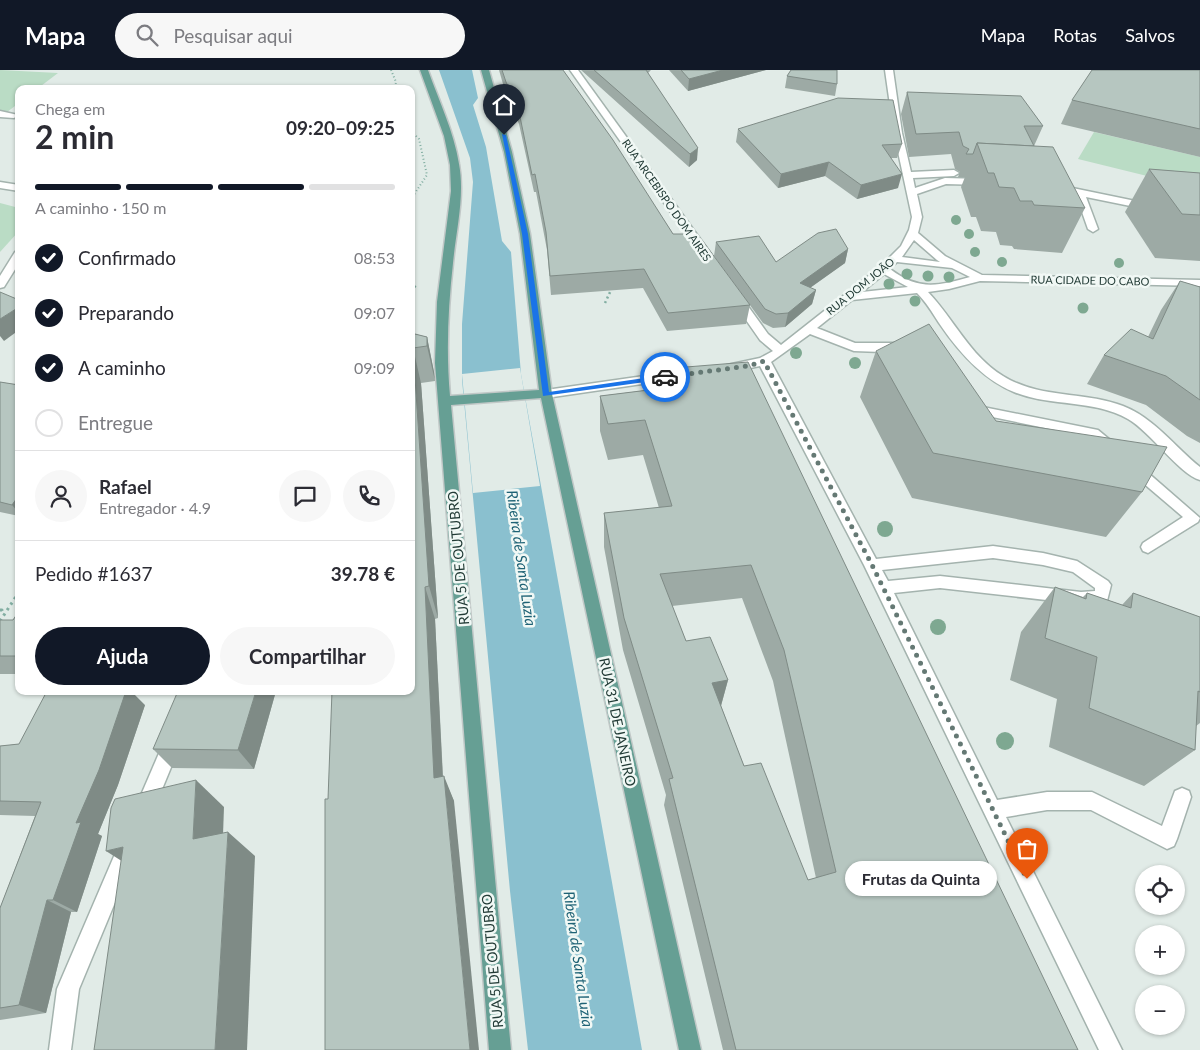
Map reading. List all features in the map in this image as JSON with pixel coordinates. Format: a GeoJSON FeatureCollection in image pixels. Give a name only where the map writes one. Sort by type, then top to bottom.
{"type":"FeatureCollection","features":[{"type":"Feature","properties":{"kind":"main road","name":"RUA 5 DE OUTUBRO"},"geometry":{"type":"LineString","coordinates":[[424,70],[448,136],[455,165],[456,190],[440,338],[500,1050]]}},
{"type":"Feature","properties":{"kind":"main road","name":"RUA 31 DE JANEIRO"},"geometry":{"type":"LineString","coordinates":[[485,70],[508,152],[525,234],[546,394],[690,1050]]}},
{"type":"Feature","properties":{"kind":"main road"},"geometry":{"type":"LineString","coordinates":[[444,401],[546,394]]}},
{"type":"Feature","properties":{"kind":"street","name":"RUA ARCEBISPO DOM AIRES"},"geometry":{"type":"LineString","coordinates":[[574,70],[714,267]]}},
{"type":"Feature","properties":{"kind":"street","name":"RUA DOM JOÃO"},"geometry":{"type":"LineString","coordinates":[[546,394],[748,366],[764,361],[781,351],[895,259],[906,247],[913,234],[917,217],[913,192],[898,133],[889,70]]}},
{"type":"Feature","properties":{"kind":"street"},"geometry":{"type":"LineString","coordinates":[[0,114],[14,116]]}},
{"type":"Feature","properties":{"kind":"street"},"geometry":{"type":"LineString","coordinates":[[909,175],[966,174]]}},
{"type":"Feature","properties":{"kind":"street"},"geometry":{"type":"LineString","coordinates":[[913,192],[945,182],[990,183]]}},
{"type":"Feature","properties":{"kind":"street"},"geometry":{"type":"LineString","coordinates":[[0,185],[15,187]]}},
{"type":"Feature","properties":{"kind":"street"},"geometry":{"type":"LineString","coordinates":[[1045,187],[1161,209]]}},
{"type":"Feature","properties":{"kind":"street"},"geometry":{"type":"LineString","coordinates":[[1080,193],[1093,229]]}},
{"type":"Feature","properties":{"kind":"street","name":"RUA CIDADE DO CABO"},"geometry":{"type":"LineString","coordinates":[[913,234],[940,258],[980,278]]}},
{"type":"Feature","properties":{"kind":"street"},"geometry":{"type":"LineString","coordinates":[[0,263],[15,258]]}},
{"type":"Feature","properties":{"kind":"street","name":"RUA CIDADE DO CABO"},"geometry":{"type":"LineString","coordinates":[[895,259],[957,268]]}},
{"type":"Feature","properties":{"kind":"street"},"geometry":{"type":"LineString","coordinates":[[0,285],[15,260]]}},
{"type":"Feature","properties":{"kind":"street"},"geometry":{"type":"LineString","coordinates":[[884,269],[898,280],[919,289],[968,352],[1005,384],[1022,391],[1107,405],[1126,412],[1146,424],[1200,475]]}},
{"type":"Feature","properties":{"kind":"street","name":"RUA CIDADE DO CABO"},"geometry":{"type":"LineString","coordinates":[[848,297],[949,286],[980,278],[1200,283]]}},
{"type":"Feature","properties":{"kind":"street"},"geometry":{"type":"LineString","coordinates":[[731,290],[764,337],[781,351]]}},
{"type":"Feature","properties":{"kind":"street"},"geometry":{"type":"LineString","coordinates":[[808,328],[854,347],[897,346],[920,356]]}},
{"type":"Feature","properties":{"kind":"street"},"geometry":{"type":"LineString","coordinates":[[764,361],[884,588],[1111,1050]]}},
{"type":"Feature","properties":{"kind":"street"},"geometry":{"type":"LineString","coordinates":[[972,424],[972,418],[978,403],[1094,433],[1192,518],[1148,547]]}},
{"type":"Feature","properties":{"kind":"street"},"geometry":{"type":"LineString","coordinates":[[1110,461],[1130,464]]}},
{"type":"Feature","properties":{"kind":"street"},"geometry":{"type":"LineString","coordinates":[[872,565],[993,552],[1044,559],[1077,567],[1102,585],[1102,597],[1081,598],[940,582],[884,588]]}},
{"type":"Feature","properties":{"kind":"street"},"geometry":{"type":"LineString","coordinates":[[60,1050],[68,989],[178,727]]}},
{"type":"Feature","properties":{"kind":"street"},"geometry":{"type":"LineString","coordinates":[[993,810],[1047,801],[1092,801],[1167,839],[1182,797]]}},
{"type":"Feature","properties":{"kind":"path"},"geometry":{"type":"LineString","coordinates":[[391,70],[396,85]]}},
{"type":"Feature","properties":{"kind":"path"},"geometry":{"type":"LineString","coordinates":[[415,135],[419,139],[427,175],[415,193]]}},
{"type":"Feature","properties":{"kind":"path"},"geometry":{"type":"LineString","coordinates":[[606,303],[611,290]]}},
{"type":"Feature","properties":{"kind":"path"},"geometry":{"type":"LineString","coordinates":[[0,621],[15,598]]}},
{"type":"Feature","properties":{"kind":"green space"},"geometry":{"type":"Polygon","coordinates":[[[0,70],[58,73],[42,85],[15,85],[15,106],[7,112],[0,112],[0,70]]]}},
{"type":"Feature","properties":{"kind":"green space"},"geometry":{"type":"Polygon","coordinates":[[[1094,132],[1200,157],[1200,189],[1078,159],[1094,132]]]}},
{"type":"Feature","properties":{"kind":"green space"},"geometry":{"type":"Polygon","coordinates":[[[0,203],[15,207],[15,235],[0,252],[0,203]]]}},
{"type":"Feature","properties":{"kind":"water","name":"Ribeira de Santa Luzia"},"geometry":{"type":"Polygon","coordinates":[[[439,70],[472,70],[478,98],[473,105],[486,147],[502,241],[511,252],[521,374],[642,1050],[528,1050],[510,891],[462,380],[462,324],[473,182],[470,158],[439,70]]]}},
{"type":"Feature","properties":{"kind":"pier"},"geometry":{"type":"Polygon","coordinates":[[[520,368],[540,486],[473,493],[462,374],[520,368]]]}},
{"type":"Feature","properties":{"kind":"building"},"geometry":{"type":"Polygon","coordinates":[[[502,70],[563,70],[613,140],[673,234],[689,234],[694,241],[702,240],[750,305],[668,313],[644,269],[550,276],[546,232],[535,174],[532,175],[518,107],[502,70]]]}},
{"type":"Feature","properties":{"kind":"building"},"geometry":{"type":"Polygon","coordinates":[[[594,70],[646,70],[698,148],[690,154],[594,70]]]}},
{"type":"Feature","properties":{"kind":"building"},"geometry":{"type":"Polygon","coordinates":[[[681,70],[723,70],[689,79],[681,70]]]}},
{"type":"Feature","properties":{"kind":"building"},"geometry":{"type":"Polygon","coordinates":[[[791,70],[837,70],[837,84],[787,76],[791,70]]]}},
{"type":"Feature","properties":{"kind":"building"},"geometry":{"type":"Polygon","coordinates":[[[1092,70],[1200,70],[1200,129],[1072,100],[1092,70]]]}},
{"type":"Feature","properties":{"kind":"building"},"geometry":{"type":"Polygon","coordinates":[[[907,92],[1021,96],[1043,126],[1024,126],[1034,146],[977,143],[973,154],[966,154],[969,149],[963,146],[959,132],[916,134],[907,92]]]}},
{"type":"Feature","properties":{"kind":"building"},"geometry":{"type":"Polygon","coordinates":[[[838,98],[893,100],[902,144],[882,145],[902,174],[861,185],[829,162],[781,174],[738,129],[838,98]]]}},
{"type":"Feature","properties":{"kind":"building"},"geometry":{"type":"Polygon","coordinates":[[[977,143],[1053,147],[1085,208],[1034,205],[1032,201],[1020,201],[1014,188],[999,187],[994,173],[988,173],[977,143]]]}},
{"type":"Feature","properties":{"kind":"building"},"geometry":{"type":"Polygon","coordinates":[[[1149,169],[1200,173],[1200,215],[1182,214],[1149,169]]]}},
{"type":"Feature","properties":{"kind":"building"},"geometry":{"type":"Polygon","coordinates":[[[836,229],[848,249],[800,283],[816,290],[788,313],[776,314],[765,309],[716,242],[759,236],[776,262],[818,233],[836,229]]]}},
{"type":"Feature","properties":{"kind":"building"},"geometry":{"type":"Polygon","coordinates":[[[1180,281],[1200,287],[1200,400],[1166,376],[1104,355],[1131,329],[1153,339],[1180,281]]]}},
{"type":"Feature","properties":{"kind":"building"},"geometry":{"type":"Polygon","coordinates":[[[0,292],[15,298],[15,310],[0,319],[0,292]]]}},
{"type":"Feature","properties":{"kind":"building"},"geometry":{"type":"Polygon","coordinates":[[[929,324],[996,421],[1167,447],[1142,492],[933,453],[876,351],[929,324]]]}},
{"type":"Feature","properties":{"kind":"building"},"geometry":{"type":"Polygon","coordinates":[[[415,334],[427,337],[427,346],[415,348],[415,334]]]}},
{"type":"Feature","properties":{"kind":"building"},"geometry":{"type":"Polygon","coordinates":[[[748,362],[1078,1050],[736,1050],[669,779],[673,778],[624,618],[604,513],[672,506],[645,420],[608,424],[600,396],[681,386],[674,368],[748,362]],[[751,565],[660,574],[686,641],[710,637],[728,680],[712,683],[744,766],[761,763],[808,880],[836,872],[784,650],[751,565]]]}},
{"type":"Feature","properties":{"kind":"building"},"geometry":{"type":"Polygon","coordinates":[[[415,378],[429,586],[425,587],[434,778],[444,776],[470,1050],[325,1050],[325,799],[328,799],[332,695],[415,695],[415,378]]]}},
{"type":"Feature","properties":{"kind":"building"},"geometry":{"type":"Polygon","coordinates":[[[0,382],[15,384],[15,501],[12,505],[0,502],[0,382]]]}},
{"type":"Feature","properties":{"kind":"building"},"geometry":{"type":"Polygon","coordinates":[[[1055,587],[1086,599],[1087,593],[1131,608],[1133,593],[1200,617],[1200,692],[1198,691],[1195,750],[1089,708],[1097,657],[1045,638],[1055,587]]]}},
{"type":"Feature","properties":{"kind":"building"},"geometry":{"type":"Polygon","coordinates":[[[15,617],[15,656],[0,656],[0,620],[13,620],[15,617]]]}},
{"type":"Feature","properties":{"kind":"building"},"geometry":{"type":"Polygon","coordinates":[[[45,695],[125,695],[99,770],[76,823],[81,822],[53,900],[47,900],[19,1005],[0,1008],[0,908],[41,802],[0,801],[0,746],[19,744],[45,695]]]}},
{"type":"Feature","properties":{"kind":"building"},"geometry":{"type":"Polygon","coordinates":[[[176,695],[255,695],[238,750],[153,749],[176,695]]]}},
{"type":"Feature","properties":{"kind":"building"},"geometry":{"type":"Polygon","coordinates":[[[196,780],[193,839],[228,832],[215,1050],[94,1050],[123,847],[106,851],[111,808],[115,799],[196,780]]]}},
{"type":"Feature","properties":{"kind":"way so far"},"geometry":{"type":"LineString","coordinates":[[665,377],[748,366],[764,361],[872,565],[1027,879]]}},
{"type":"Feature","properties":{"kind":"place","name":"Frutas da Quinta"},"geometry":{"type":"Point","coordinates":[1027,879]}},
{"type":"Feature","properties":{"kind":"route"},"geometry":{"type":"LineString","coordinates":[[504,135],[525,234],[546,394],[665,377]]}}]}
